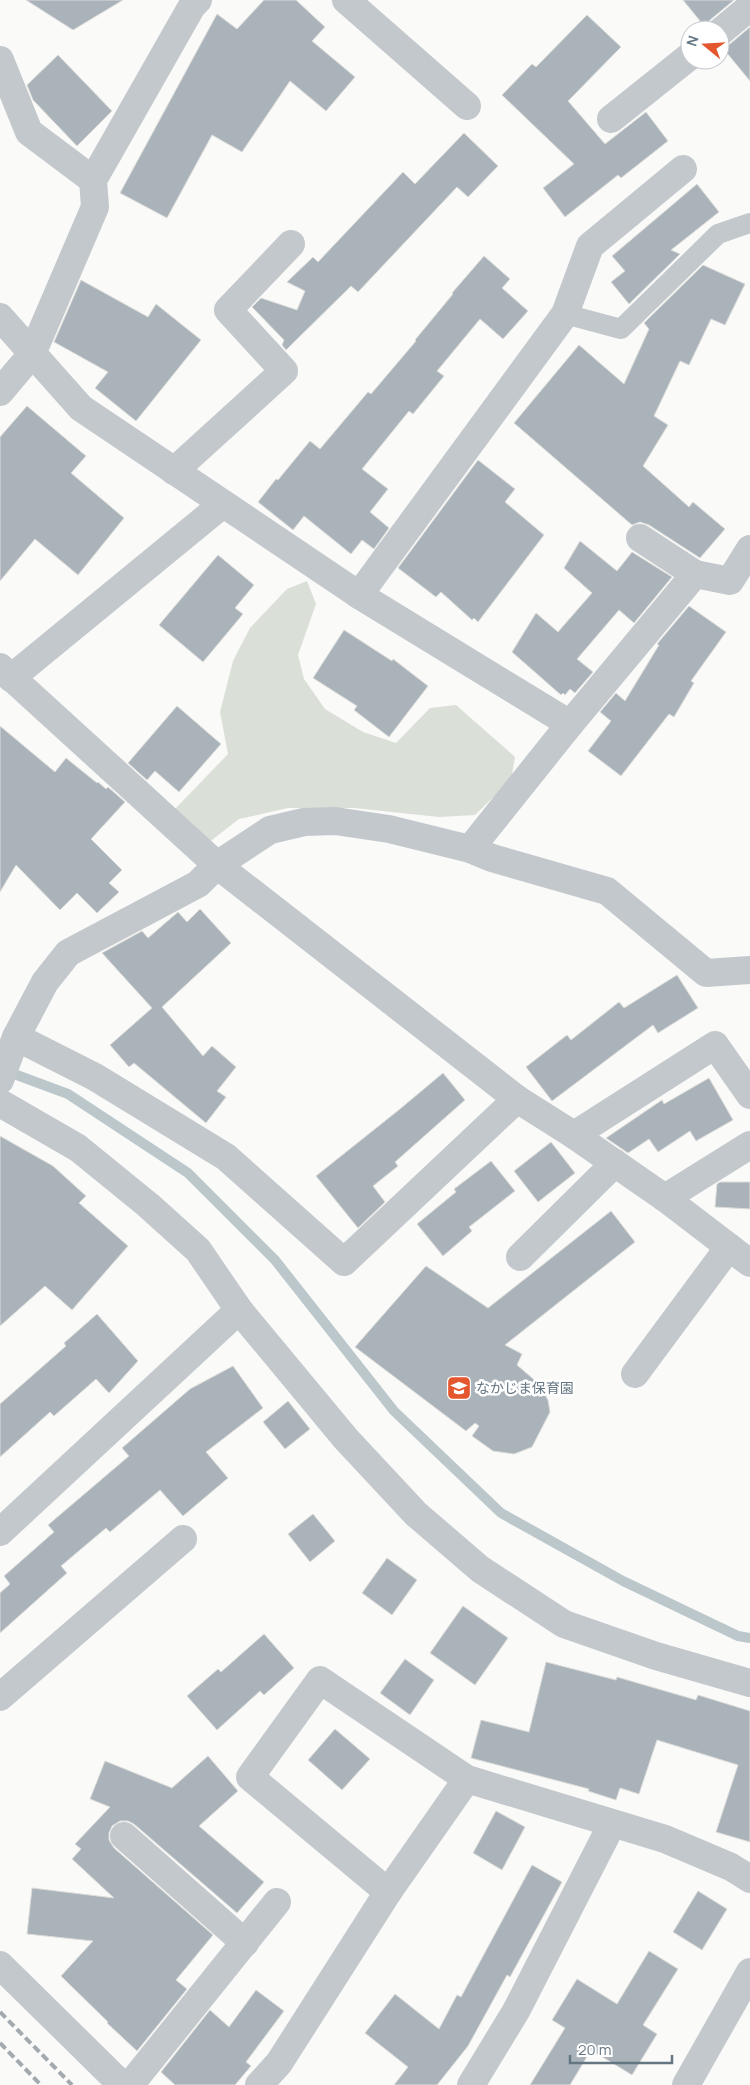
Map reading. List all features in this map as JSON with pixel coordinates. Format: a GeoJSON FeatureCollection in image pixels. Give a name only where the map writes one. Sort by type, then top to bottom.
{"type":"FeatureCollection","features":[{"type":"Feature","properties":{"kind":"street"},"geometry":{"type":"LineString","coordinates":[[0,392],[32,354],[95,206],[93,180],[192,6],[198,0]]}},
{"type":"Feature","properties":{"kind":"street"},"geometry":{"type":"LineString","coordinates":[[346,0],[467,106]]}},
{"type":"Feature","properties":{"kind":"street"},"geometry":{"type":"LineString","coordinates":[[730,24],[750,8]]}},
{"type":"Feature","properties":{"kind":"street"},"geometry":{"type":"LineString","coordinates":[[0,60],[29,132],[93,180]]}},
{"type":"Feature","properties":{"kind":"street"},"geometry":{"type":"LineString","coordinates":[[611,119],[680,64]]}},
{"type":"Feature","properties":{"kind":"street"},"geometry":{"type":"LineString","coordinates":[[359,595],[565,314],[590,246],[683,169]]}},
{"type":"Feature","properties":{"kind":"street"},"geometry":{"type":"LineString","coordinates":[[174,471],[284,371],[228,310],[291,244]]}},
{"type":"Feature","properties":{"kind":"street"},"geometry":{"type":"LineString","coordinates":[[0,317],[81,408],[359,595],[570,724]]}},
{"type":"Feature","properties":{"kind":"street"},"geometry":{"type":"LineString","coordinates":[[223,504],[6,672],[217,866],[517,1099],[615,1163],[740,1255],[635,1374]]}},
{"type":"Feature","properties":{"kind":"street"},"geometry":{"type":"LineString","coordinates":[[640,538],[695,574],[730,581],[750,549]]}},
{"type":"Feature","properties":{"kind":"street"},"geometry":{"type":"LineString","coordinates":[[470,849],[570,724],[695,574]]}},
{"type":"Feature","properties":{"kind":"street"},"geometry":{"type":"LineString","coordinates":[[0,1080],[16,1037],[45,982],[68,953],[198,884],[217,866],[270,830],[304,822],[335,821],[389,829],[470,849],[492,858],[607,891],[706,973],[750,970]]}},
{"type":"Feature","properties":{"kind":"street"},"geometry":{"type":"LineString","coordinates":[[16,1037],[95,1077],[226,1157],[344,1262],[517,1099]]}},
{"type":"Feature","properties":{"kind":"street"},"geometry":{"type":"LineString","coordinates":[[574,1135],[715,1045],[750,1095]]}},
{"type":"Feature","properties":{"kind":"street"},"geometry":{"type":"LineString","coordinates":[[0,1103],[78,1148],[148,1205],[198,1250],[239,1310],[346,1439],[416,1514],[480,1569],[564,1624],[656,1656],[750,1683]]}},
{"type":"Feature","properties":{"kind":"street"},"geometry":{"type":"LineString","coordinates":[[665,1198],[750,1145]]}},
{"type":"Feature","properties":{"kind":"street"},"geometry":{"type":"LineString","coordinates":[[520,1257],[615,1163]]}},
{"type":"Feature","properties":{"kind":"street"},"geometry":{"type":"LineString","coordinates":[[0,1532],[239,1310]]}},
{"type":"Feature","properties":{"kind":"street"},"geometry":{"type":"LineString","coordinates":[[0,1697],[183,1539]]}},
{"type":"Feature","properties":{"kind":"street"},"geometry":{"type":"LineString","coordinates":[[388,1892],[250,1776],[320,1680],[467,1779],[665,1839],[731,1867],[750,1879]]}},
{"type":"Feature","properties":{"kind":"street"},"geometry":{"type":"LineString","coordinates":[[259,2085],[279,2063],[388,1892],[467,1779]]}},
{"type":"Feature","properties":{"kind":"street"},"geometry":{"type":"LineString","coordinates":[[471,2085],[516,2011],[612,1824]]}},
{"type":"Feature","properties":{"kind":"street"},"geometry":{"type":"LineString","coordinates":[[124,1836],[245,1943]]}},
{"type":"Feature","properties":{"kind":"street"},"geometry":{"type":"LineString","coordinates":[[130,2085],[277,1902]]}},
{"type":"Feature","properties":{"kind":"street"},"geometry":{"type":"LineString","coordinates":[[0,1965],[122,2085]]}},
{"type":"Feature","properties":{"kind":"street"},"geometry":{"type":"LineString","coordinates":[[686,2085],[750,1972]]}},
{"type":"Feature","properties":{"kind":"lane"},"geometry":{"type":"LineString","coordinates":[[565,314],[621,329],[718,234],[750,222]]}},
{"type":"Feature","properties":{"kind":"shaded area"},"geometry":{"type":"Polygon","coordinates":[[[307,581],[316,604],[298,655],[304,679],[325,709],[363,732],[396,743],[430,708],[456,705],[515,757],[511,780],[475,815],[439,817],[354,808],[288,808],[239,819],[208,843],[175,809],[228,754],[220,712],[233,661],[250,628],[287,589],[307,581]]]}},
{"type":"Feature","properties":{"kind":"building"},"geometry":{"type":"Polygon","coordinates":[[[26,0],[123,0],[73,30],[26,0]]]}},
{"type":"Feature","properties":{"kind":"building"},"geometry":{"type":"Polygon","coordinates":[[[264,0],[296,0],[325,27],[312,41],[355,77],[326,111],[290,81],[242,152],[212,135],[167,218],[120,193],[217,14],[237,29],[264,0]]]}},
{"type":"Feature","properties":{"kind":"building"},"geometry":{"type":"Polygon","coordinates":[[[683,0],[734,0],[710,20],[699,20],[683,0]]]}},
{"type":"Feature","properties":{"kind":"building"},"geometry":{"type":"Polygon","coordinates":[[[587,15],[621,47],[568,101],[605,144],[646,112],[668,141],[621,178],[618,175],[565,217],[543,188],[574,164],[502,95],[532,64],[536,67],[587,15]]]}},
{"type":"Feature","properties":{"kind":"building"},"geometry":{"type":"Polygon","coordinates":[[[750,27],[750,81],[730,57],[730,44],[750,27]]]}},
{"type":"Feature","properties":{"kind":"building"},"geometry":{"type":"Polygon","coordinates":[[[58,55],[112,111],[77,146],[33,100],[27,85],[58,55]]]}},
{"type":"Feature","properties":{"kind":"building"},"geometry":{"type":"Polygon","coordinates":[[[464,133],[498,166],[468,197],[457,187],[358,292],[351,286],[286,350],[282,345],[284,340],[252,307],[261,298],[297,310],[305,291],[287,282],[313,257],[318,262],[403,172],[415,184],[464,133]]]}},
{"type":"Feature","properties":{"kind":"building"},"geometry":{"type":"Polygon","coordinates":[[[697,184],[719,212],[671,250],[680,254],[629,304],[611,282],[625,271],[612,256],[697,184]]]}},
{"type":"Feature","properties":{"kind":"building"},"geometry":{"type":"Polygon","coordinates":[[[484,256],[510,279],[502,288],[528,311],[503,339],[480,319],[437,371],[444,376],[413,414],[409,411],[362,469],[388,489],[370,512],[389,528],[374,549],[362,540],[351,554],[304,516],[293,530],[258,502],[310,441],[320,449],[368,392],[371,394],[484,256]]]}},
{"type":"Feature","properties":{"kind":"building"},"geometry":{"type":"Polygon","coordinates":[[[703,265],[745,284],[725,325],[711,319],[689,365],[680,361],[654,416],[668,425],[643,466],[689,507],[693,502],[725,529],[700,558],[649,525],[640,522],[632,525],[514,423],[579,345],[624,384],[649,329],[644,323],[703,265]]]}},
{"type":"Feature","properties":{"kind":"building"},"geometry":{"type":"Polygon","coordinates":[[[81,280],[148,317],[156,304],[201,340],[136,421],[95,388],[108,372],[54,342],[81,280]]]}},
{"type":"Feature","properties":{"kind":"building"},"geometry":{"type":"Polygon","coordinates":[[[27,406],[86,456],[71,473],[124,518],[78,575],[35,539],[0,581],[0,437],[27,406]]]}},
{"type":"Feature","properties":{"kind":"building"},"geometry":{"type":"Polygon","coordinates":[[[478,460],[515,489],[505,502],[544,535],[478,622],[474,618],[472,620],[441,592],[436,597],[398,568],[478,460]]]}},
{"type":"Feature","properties":{"kind":"building"},"geometry":{"type":"Polygon","coordinates":[[[580,541],[617,571],[632,552],[672,577],[634,623],[619,610],[577,659],[593,672],[575,693],[570,689],[565,695],[563,693],[561,695],[512,652],[536,613],[558,632],[592,593],[564,568],[580,541]]]}},
{"type":"Feature","properties":{"kind":"building"},"geometry":{"type":"Polygon","coordinates":[[[218,555],[254,585],[235,608],[243,614],[203,662],[159,625],[218,555]]]}},
{"type":"Feature","properties":{"kind":"building"},"geometry":{"type":"Polygon","coordinates":[[[689,606],[726,632],[691,681],[694,683],[674,717],[669,714],[621,776],[588,751],[611,721],[600,712],[616,693],[625,701],[659,645],[657,644],[689,606]]]}},
{"type":"Feature","properties":{"kind":"building"},"geometry":{"type":"Polygon","coordinates":[[[344,630],[392,661],[393,659],[428,686],[389,737],[354,710],[357,706],[313,678],[344,630]]]}},
{"type":"Feature","properties":{"kind":"building"},"geometry":{"type":"Polygon","coordinates":[[[177,706],[221,744],[179,792],[155,771],[147,780],[128,763],[177,706]]]}},
{"type":"Feature","properties":{"kind":"building"},"geometry":{"type":"Polygon","coordinates":[[[0,726],[55,772],[66,758],[97,783],[106,789],[108,787],[125,802],[91,839],[122,870],[109,883],[119,892],[97,913],[77,893],[60,910],[16,865],[0,892],[0,726]]]}},
{"type":"Feature","properties":{"kind":"building"},"geometry":{"type":"Polygon","coordinates":[[[200,909],[231,943],[162,1007],[203,1056],[212,1046],[236,1067],[217,1091],[226,1097],[206,1123],[134,1063],[129,1067],[110,1045],[152,1008],[102,953],[142,931],[148,938],[178,912],[187,922],[200,909]]]}},
{"type":"Feature","properties":{"kind":"building"},"geometry":{"type":"Polygon","coordinates":[[[677,975],[698,1008],[658,1033],[653,1025],[552,1101],[526,1067],[567,1035],[571,1040],[619,1002],[624,1008],[677,975]]]}},
{"type":"Feature","properties":{"kind":"building"},"geometry":{"type":"Polygon","coordinates":[[[443,1073],[465,1100],[395,1162],[398,1166],[373,1186],[385,1202],[358,1228],[316,1176],[443,1073]]]}},
{"type":"Feature","properties":{"kind":"building"},"geometry":{"type":"Polygon","coordinates":[[[709,1078],[733,1120],[696,1141],[690,1131],[658,1152],[649,1139],[628,1153],[606,1138],[662,1100],[664,1104],[709,1078]]]}},
{"type":"Feature","properties":{"kind":"building"},"geometry":{"type":"Polygon","coordinates":[[[0,1136],[53,1166],[86,1196],[79,1203],[128,1246],[72,1310],[45,1286],[0,1326],[0,1136]]]}},
{"type":"Feature","properties":{"kind":"building"},"geometry":{"type":"Polygon","coordinates":[[[551,1142],[575,1173],[538,1202],[514,1171],[551,1142]]]}},
{"type":"Feature","properties":{"kind":"building"},"geometry":{"type":"Polygon","coordinates":[[[491,1161],[515,1191],[469,1227],[472,1231],[443,1256],[417,1224],[456,1192],[454,1189],[491,1161]]]}},
{"type":"Feature","properties":{"kind":"building"},"geometry":{"type":"Polygon","coordinates":[[[720,1182],[750,1182],[750,1209],[715,1207],[717,1184],[720,1182]]]}},
{"type":"Feature","properties":{"kind":"building"},"geometry":{"type":"Polygon","coordinates":[[[611,1211],[635,1242],[505,1345],[522,1354],[517,1365],[539,1384],[548,1400],[550,1412],[532,1447],[514,1454],[493,1451],[472,1436],[479,1426],[475,1423],[466,1431],[355,1347],[426,1266],[488,1308],[611,1211]]]}},
{"type":"Feature","properties":{"kind":"building"},"geometry":{"type":"Polygon","coordinates":[[[97,1314],[138,1361],[109,1393],[96,1379],[54,1416],[50,1412],[0,1457],[0,1404],[66,1346],[64,1343],[97,1314]]]}},
{"type":"Feature","properties":{"kind":"building"},"geometry":{"type":"Polygon","coordinates":[[[233,1366],[263,1408],[206,1452],[228,1478],[183,1516],[160,1490],[110,1532],[106,1528],[61,1566],[67,1573],[0,1633],[0,1593],[10,1584],[4,1576],[54,1532],[48,1525],[129,1456],[122,1448],[190,1389],[233,1366]]]}},
{"type":"Feature","properties":{"kind":"building"},"geometry":{"type":"Polygon","coordinates":[[[288,1401],[310,1429],[285,1449],[263,1422],[288,1401]]]}},
{"type":"Feature","properties":{"kind":"building"},"geometry":{"type":"Polygon","coordinates":[[[313,1514],[335,1541],[310,1562],[288,1534],[313,1514]]]}},
{"type":"Feature","properties":{"kind":"building"},"geometry":{"type":"Polygon","coordinates":[[[387,1558],[417,1580],[392,1615],[362,1593],[387,1558]]]}},
{"type":"Feature","properties":{"kind":"building"},"geometry":{"type":"Polygon","coordinates":[[[463,1606],[508,1638],[475,1685],[430,1653],[463,1606]]]}},
{"type":"Feature","properties":{"kind":"building"},"geometry":{"type":"Polygon","coordinates":[[[264,1634],[294,1668],[264,1695],[260,1691],[217,1730],[187,1696],[218,1669],[221,1672],[264,1634]]]}},
{"type":"Feature","properties":{"kind":"building"},"geometry":{"type":"Polygon","coordinates":[[[405,1659],[434,1680],[410,1715],[380,1693],[405,1659]]]}},
{"type":"Feature","properties":{"kind":"building"},"geometry":{"type":"Polygon","coordinates":[[[546,1662],[616,1680],[617,1677],[696,1700],[698,1695],[750,1711],[750,1842],[716,1832],[738,1765],[657,1740],[639,1794],[620,1788],[616,1800],[588,1791],[589,1789],[471,1758],[481,1720],[529,1732],[546,1662]]]}},
{"type":"Feature","properties":{"kind":"building"},"geometry":{"type":"Polygon","coordinates":[[[335,1729],[370,1759],[342,1790],[308,1760],[335,1729]]]}},
{"type":"Feature","properties":{"kind":"building"},"geometry":{"type":"Polygon","coordinates":[[[208,1756],[238,1791],[199,1826],[264,1882],[237,1913],[134,1824],[128,1821],[120,1821],[112,1826],[109,1840],[114,1848],[213,1935],[176,1980],[187,1989],[137,2051],[61,1976],[93,1941],[27,1934],[32,1888],[114,1898],[72,1859],[81,1849],[75,1844],[110,1807],[90,1799],[105,1761],[172,1788],[208,1756]]]}},
{"type":"Feature","properties":{"kind":"building"},"geometry":{"type":"Polygon","coordinates":[[[496,1811],[525,1827],[502,1870],[473,1853],[496,1811]]]}},
{"type":"Feature","properties":{"kind":"building"},"geometry":{"type":"Polygon","coordinates":[[[532,1865],[562,1882],[510,1977],[507,1975],[468,2046],[437,2085],[394,2085],[408,2067],[365,2033],[395,1994],[439,2029],[457,1995],[461,1997],[532,1865]]]}},
{"type":"Feature","properties":{"kind":"building"},"geometry":{"type":"Polygon","coordinates":[[[698,1891],[727,1909],[702,1950],[673,1932],[698,1891]]]}},
{"type":"Feature","properties":{"kind":"building"},"geometry":{"type":"Polygon","coordinates":[[[649,1951],[678,1969],[643,2025],[657,2034],[632,2075],[591,2050],[570,2085],[530,2085],[565,2028],[552,2020],[577,1979],[617,2004],[649,1951]]]}},
{"type":"Feature","properties":{"kind":"building"},"geometry":{"type":"Polygon","coordinates":[[[256,1990],[284,2011],[246,2062],[251,2066],[235,2085],[175,2085],[161,2072],[210,2010],[229,2027],[256,1990]]]}},
{"type":"Feature","properties":{"kind":"waterway"},"geometry":{"type":"LineString","coordinates":[[6,1071],[68,1094],[188,1173],[275,1260],[394,1411],[501,1513],[623,1581],[738,1636],[750,1638]]}},
{"type":"Feature","properties":{"kind":"railway"},"geometry":{"type":"LineString","coordinates":[[0,2012],[72,2085]]}},
{"type":"Feature","properties":{"kind":"railway"},"geometry":{"type":"LineString","coordinates":[[0,2043],[41,2085]]}},
{"type":"Feature","properties":{"kind":"place","name":"なかじま保育園"},"geometry":{"type":"Point","coordinates":[459,1388]}}]}
